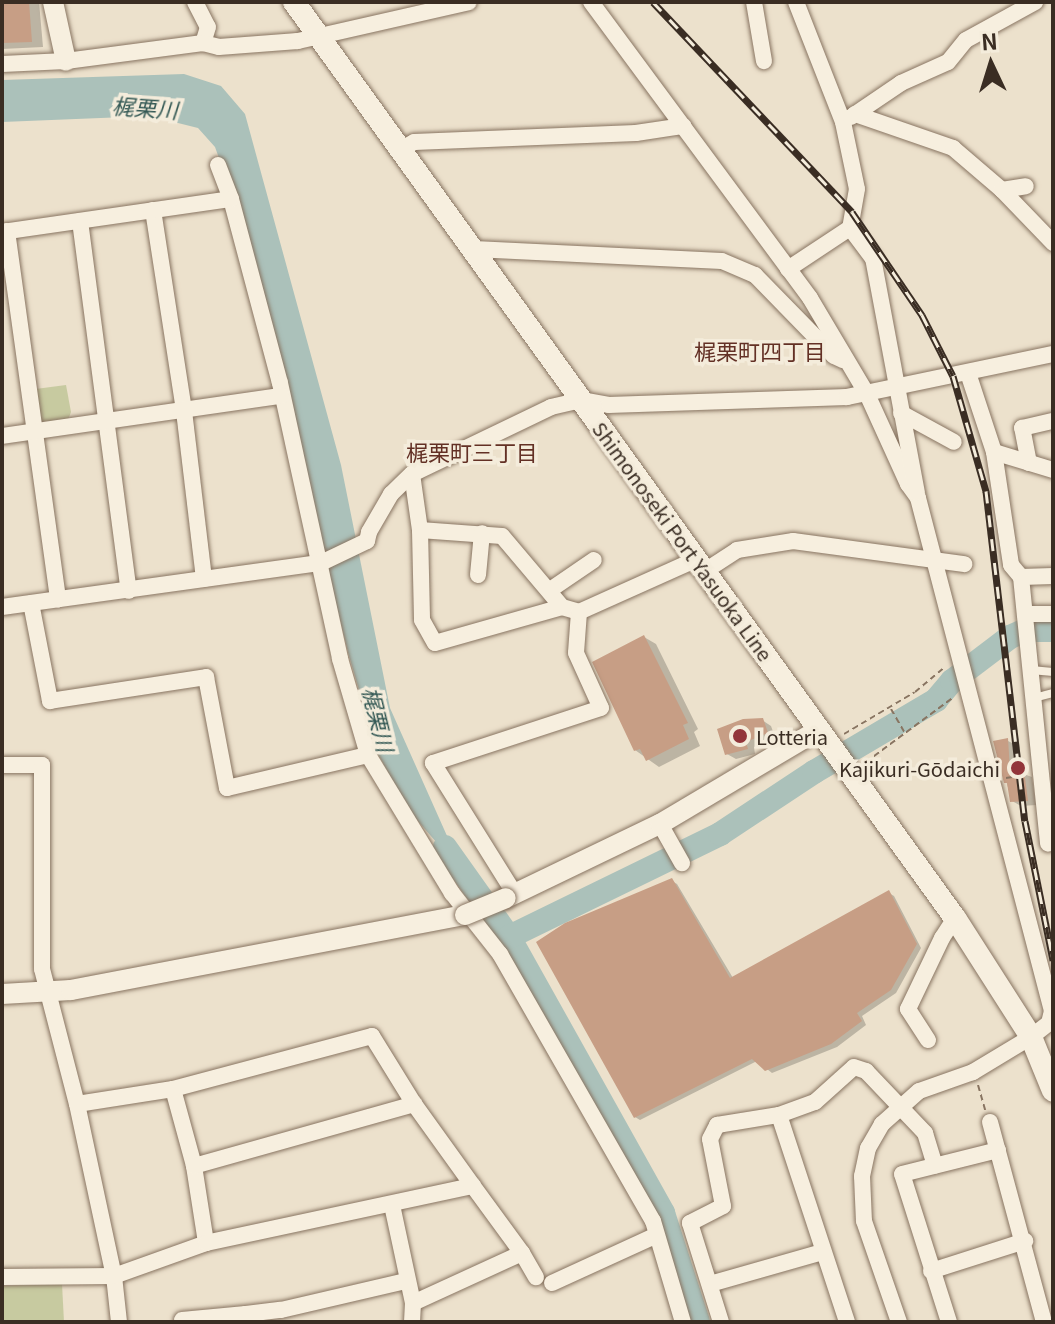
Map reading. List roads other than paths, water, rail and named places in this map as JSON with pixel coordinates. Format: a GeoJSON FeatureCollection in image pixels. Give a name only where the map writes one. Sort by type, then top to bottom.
{"type":"FeatureCollection","features":[{"type":"Feature","properties":{"kind":"main road","name":"Shimonoseki Port Yasuoka Line"},"geometry":{"type":"LineString","coordinates":[[294,2],[955,918],[1031,1037],[1053,1091]]}},
{"type":"Feature","properties":{"kind":"street"},"geometry":{"type":"LineString","coordinates":[[53,2],[66,61]]}},
{"type":"Feature","properties":{"kind":"street"},"geometry":{"type":"LineString","coordinates":[[195,2],[208,27],[211,45]]}},
{"type":"Feature","properties":{"kind":"street"},"geometry":{"type":"LineString","coordinates":[[2,64],[66,61],[211,45],[298,41],[469,2]]}},
{"type":"Feature","properties":{"kind":"street"},"geometry":{"type":"LineString","coordinates":[[591,2],[788,269],[867,394],[908,484],[918,498]]}},
{"type":"Feature","properties":{"kind":"street"},"geometry":{"type":"LineString","coordinates":[[754,2],[764,61]]}},
{"type":"Feature","properties":{"kind":"street"},"geometry":{"type":"LineString","coordinates":[[788,269],[850,228],[857,189],[849,118],[796,2]]}},
{"type":"Feature","properties":{"kind":"street"},"geometry":{"type":"LineString","coordinates":[[849,118],[901,83],[948,62],[966,40],[1032,2]]}},
{"type":"Feature","properties":{"kind":"street"},"geometry":{"type":"LineString","coordinates":[[849,118],[953,148],[1002,190],[1053,243]]}},
{"type":"Feature","properties":{"kind":"street"},"geometry":{"type":"LineString","coordinates":[[401,149],[414,142],[636,133],[683,126]]}},
{"type":"Feature","properties":{"kind":"street"},"geometry":{"type":"LineString","coordinates":[[218,165],[231,199],[321,563],[340,659],[368,755],[452,893],[500,954],[653,1221],[683,1322]]}},
{"type":"Feature","properties":{"kind":"street"},"geometry":{"type":"LineString","coordinates":[[1002,190],[1026,186]]}},
{"type":"Feature","properties":{"kind":"street"},"geometry":{"type":"LineString","coordinates":[[58,599],[4,232],[231,199]]}},
{"type":"Feature","properties":{"kind":"street"},"geometry":{"type":"LineString","coordinates":[[153,210],[184,411],[204,579]]}},
{"type":"Feature","properties":{"kind":"street"},"geometry":{"type":"LineString","coordinates":[[80,221],[129,591]]}},
{"type":"Feature","properties":{"kind":"street"},"geometry":{"type":"LineString","coordinates":[[850,228],[873,258],[918,498],[1052,1011],[1049,1023],[1031,1037],[973,1072],[919,1091],[882,1124],[868,1148],[861,1199],[872,1250],[899,1322]]}},
{"type":"Feature","properties":{"kind":"street"},"geometry":{"type":"LineString","coordinates":[[474,249],[722,261],[755,275],[834,356],[848,362]]}},
{"type":"Feature","properties":{"kind":"street"},"geometry":{"type":"LineString","coordinates":[[2,607],[321,563],[367,541],[391,494],[412,474],[551,407],[581,400],[609,405],[867,394],[1053,354]]}},
{"type":"Feature","properties":{"kind":"street"},"geometry":{"type":"LineString","coordinates":[[968,373],[994,452],[1011,565],[1021,577],[1048,844]]}},
{"type":"Feature","properties":{"kind":"street"},"geometry":{"type":"LineString","coordinates":[[2,436],[281,396]]}},
{"type":"Feature","properties":{"kind":"street"},"geometry":{"type":"LineString","coordinates":[[901,413],[954,442]]}},
{"type":"Feature","properties":{"kind":"street"},"geometry":{"type":"LineString","coordinates":[[1029,463],[1022,428],[1053,421]]}},
{"type":"Feature","properties":{"kind":"street"},"geometry":{"type":"LineString","coordinates":[[994,452],[1053,470]]}},
{"type":"Feature","properties":{"kind":"street"},"geometry":{"type":"LineString","coordinates":[[412,474],[420,530],[422,620],[435,643],[562,607],[579,612],[737,550],[793,541],[964,564]]}},
{"type":"Feature","properties":{"kind":"street"},"geometry":{"type":"LineString","coordinates":[[420,530],[502,536],[562,607]]}},
{"type":"Feature","properties":{"kind":"street"},"geometry":{"type":"LineString","coordinates":[[478,575],[482,533]]}},
{"type":"Feature","properties":{"kind":"street"},"geometry":{"type":"LineString","coordinates":[[550,590],[594,560]]}},
{"type":"Feature","properties":{"kind":"street"},"geometry":{"type":"LineString","coordinates":[[1021,577],[1053,576]]}},
{"type":"Feature","properties":{"kind":"street"},"geometry":{"type":"LineString","coordinates":[[31,603],[50,701],[206,677],[227,788],[368,755]]}},
{"type":"Feature","properties":{"kind":"street"},"geometry":{"type":"LineString","coordinates":[[511,896],[433,763],[601,708],[576,653],[579,612]]}},
{"type":"Feature","properties":{"kind":"street"},"geometry":{"type":"LineString","coordinates":[[1025,616],[1053,614]]}},
{"type":"Feature","properties":{"kind":"street"},"geometry":{"type":"LineString","coordinates":[[2,994],[48,994],[465,915],[511,896],[826,741]]}},
{"type":"Feature","properties":{"kind":"street"},"geometry":{"type":"LineString","coordinates":[[2,765],[42,765],[42,969],[77,1104],[114,1276],[119,1322]]}},
{"type":"Feature","properties":{"kind":"street"},"geometry":{"type":"LineString","coordinates":[[660,824],[682,863]]}},
{"type":"Feature","properties":{"kind":"street"},"geometry":{"type":"LineString","coordinates":[[928,1040],[908,1009],[955,918]]}},
{"type":"Feature","properties":{"kind":"street"},"geometry":{"type":"LineString","coordinates":[[77,1104],[173,1089],[372,1036],[414,1104],[544,1280],[657,1235]]}},
{"type":"Feature","properties":{"kind":"street"},"geometry":{"type":"LineString","coordinates":[[721,1322],[690,1223],[723,1206],[710,1139],[717,1125],[779,1115],[815,1102],[854,1067],[866,1071],[925,1133],[935,1166]]}},
{"type":"Feature","properties":{"kind":"street"},"geometry":{"type":"LineString","coordinates":[[173,1089],[194,1166],[206,1243]]}},
{"type":"Feature","properties":{"kind":"street"},"geometry":{"type":"LineString","coordinates":[[194,1166],[414,1104]]}},
{"type":"Feature","properties":{"kind":"street"},"geometry":{"type":"LineString","coordinates":[[779,1115],[842,1321]]}},
{"type":"Feature","properties":{"kind":"street"},"geometry":{"type":"LineString","coordinates":[[990,1122],[1025,1241],[1044,1322]]}},
{"type":"Feature","properties":{"kind":"street"},"geometry":{"type":"LineString","coordinates":[[949,1322],[902,1174],[998,1150]]}},
{"type":"Feature","properties":{"kind":"street"},"geometry":{"type":"LineString","coordinates":[[2,1277],[114,1276],[206,1243],[473,1186]]}},
{"type":"Feature","properties":{"kind":"street"},"geometry":{"type":"LineString","coordinates":[[392,1205],[413,1303],[412,1322]]}},
{"type":"Feature","properties":{"kind":"street"},"geometry":{"type":"LineString","coordinates":[[931,1271],[1025,1241]]}},
{"type":"Feature","properties":{"kind":"street"},"geometry":{"type":"LineString","coordinates":[[710,1284],[822,1252]]}},
{"type":"Feature","properties":{"kind":"street"},"geometry":{"type":"LineString","coordinates":[[413,1303],[522,1253]]}},
{"type":"Feature","properties":{"kind":"street"},"geometry":{"type":"LineString","coordinates":[[182,1320],[246,1318],[406,1281]]}},
{"type":"Feature","properties":{"kind":"lane"},"geometry":{"type":"LineString","coordinates":[[1031,670],[1053,672]]}},
{"type":"Feature","properties":{"kind":"lane"},"geometry":{"type":"LineString","coordinates":[[1034,698],[1053,693]]}},
{"type":"Feature","properties":{"kind":"water"},"geometry":{"type":"Polygon","coordinates":[[[184,74],[221,86],[245,114],[341,465],[390,708],[464,874],[410,812],[378,754],[349,656],[238,211],[215,147],[198,128],[150,116],[2,122],[2,80],[184,74]]]}},
{"type":"Feature","properties":{"kind":"waterway","name":"梶栗川"},"geometry":{"type":"LineString","coordinates":[[509,937],[720,834],[814,772],[936,700],[952,681],[1010,637],[1026,630],[1053,630]]}},
{"type":"Feature","properties":{"kind":"waterway"},"geometry":{"type":"LineString","coordinates":[[445,847],[509,937],[663,1213],[698,1322]]}},
{"type":"Feature","properties":{"kind":"railway"},"geometry":{"type":"LineString","coordinates":[[653,2],[852,212],[922,315],[953,376],[986,491],[1025,821],[1053,960]]}},
{"type":"Feature","properties":{"kind":"place","name":"Lotteria"},"geometry":{"type":"Point","coordinates":[740,736]}},
{"type":"Feature","properties":{"kind":"place","name":"Kajikuri-Gōdaichi"},"geometry":{"type":"Point","coordinates":[1018,768]}},
{"type":"Feature","properties":{"kind":"district","name":"梶栗町四丁目"},"geometry":{"type":"Point","coordinates":[760,351]}},
{"type":"Feature","properties":{"kind":"district","name":"梶栗町三丁目"},"geometry":{"type":"Point","coordinates":[472,452]}}]}
